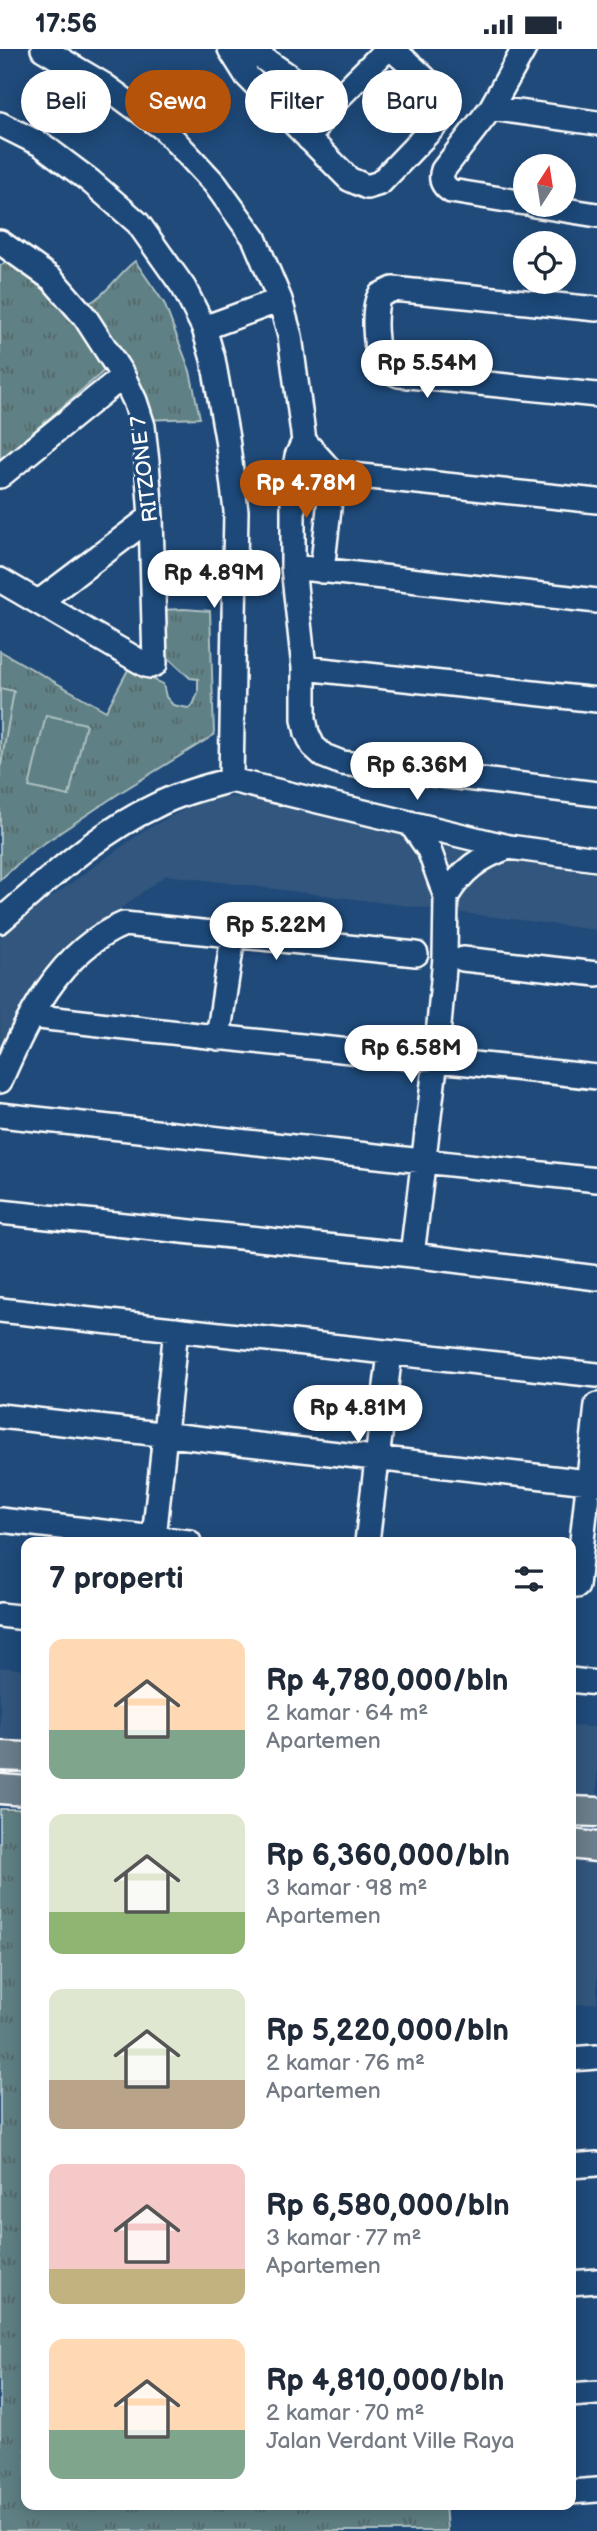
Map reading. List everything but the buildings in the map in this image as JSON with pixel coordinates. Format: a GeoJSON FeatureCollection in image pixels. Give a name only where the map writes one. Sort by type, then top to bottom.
{"type":"FeatureCollection","features":[{"type":"Feature","properties":{"kind":"main road"},"geometry":{"type":"LineString","coordinates":[[0,1756],[21,1757]]}},
{"type":"Feature","properties":{"kind":"main road"},"geometry":{"type":"LineString","coordinates":[[0,1789],[21,1791]]}},
{"type":"Feature","properties":{"kind":"main road"},"geometry":{"type":"LineString","coordinates":[[576,1811],[597,1812]]}},
{"type":"Feature","properties":{"kind":"main road"},"geometry":{"type":"LineString","coordinates":[[576,1845],[597,1847]]}},
{"type":"Feature","properties":{"kind":"street"},"geometry":{"type":"LineString","coordinates":[[43,49],[104,85],[164,129],[215,184],[254,238],[280,300],[290,336],[304,441],[297,456],[293,478],[293,567],[307,733],[313,746],[324,756],[342,763],[597,794]]}},
{"type":"Feature","properties":{"kind":"street"},"geometry":{"type":"LineString","coordinates":[[230,49],[247,76],[349,180],[357,184],[373,186],[380,183],[444,119],[446,110],[443,99],[390,49],[348,89]]}},
{"type":"Feature","properties":{"kind":"street"},"geometry":{"type":"LineString","coordinates":[[244,49],[280,70]]}},
{"type":"Feature","properties":{"kind":"street"},"geometry":{"type":"LineString","coordinates":[[513,201],[451,191],[443,184],[443,170],[491,108],[524,49]]}},
{"type":"Feature","properties":{"kind":"street"},"geometry":{"type":"LineString","coordinates":[[491,108],[597,124]]}},
{"type":"Feature","properties":{"kind":"street"},"geometry":{"type":"LineString","coordinates":[[0,124],[42,145],[90,181],[138,223],[184,288],[204,328],[213,359],[227,438],[236,511],[231,780]]}},
{"type":"Feature","properties":{"kind":"street"},"geometry":{"type":"LineString","coordinates":[[309,139],[313,133]]}},
{"type":"Feature","properties":{"kind":"street"},"geometry":{"type":"LineString","coordinates":[[576,212],[597,215]]}},
{"type":"Feature","properties":{"kind":"street","name":"RITZONE 7"},"geometry":{"type":"LineString","coordinates":[[5,250],[52,279],[85,317],[124,376],[135,401],[143,426],[152,517],[156,660],[153,665],[146,664],[40,602]]}},
{"type":"Feature","properties":{"kind":"street"},"geometry":{"type":"LineString","coordinates":[[597,309],[393,289],[380,295],[375,305],[379,358],[384,366],[399,375],[597,395]]}},
{"type":"Feature","properties":{"kind":"street"},"geometry":{"type":"LineString","coordinates":[[204,328],[280,300]]}},
{"type":"Feature","properties":{"kind":"street"},"geometry":{"type":"LineString","coordinates":[[0,476],[124,376]]}},
{"type":"Feature","properties":{"kind":"street"},"geometry":{"type":"LineString","coordinates":[[304,441],[333,473],[597,501]]}},
{"type":"Feature","properties":{"kind":"street"},"geometry":{"type":"LineString","coordinates":[[322,571],[333,473]]}},
{"type":"Feature","properties":{"kind":"street"},"geometry":{"type":"LineString","coordinates":[[0,580],[40,602],[152,517]]}},
{"type":"Feature","properties":{"kind":"street"},"geometry":{"type":"LineString","coordinates":[[293,567],[597,601]]}},
{"type":"Feature","properties":{"kind":"street"},"geometry":{"type":"LineString","coordinates":[[303,668],[597,700]]}},
{"type":"Feature","properties":{"kind":"street"},"geometry":{"type":"LineString","coordinates":[[0,921],[105,834],[155,805],[231,780],[509,847],[597,859]]}},
{"type":"Feature","properties":{"kind":"street"},"geometry":{"type":"LineString","coordinates":[[410,823],[429,851],[446,897],[445,957],[436,1059],[412,1255]]}},
{"type":"Feature","properties":{"kind":"street"},"geometry":{"type":"LineString","coordinates":[[446,897],[455,882],[475,862],[509,847]]}},
{"type":"Feature","properties":{"kind":"street"},"geometry":{"type":"LineString","coordinates":[[0,1081],[42,996],[66,965],[106,931],[124,924],[416,954]]}},
{"type":"Feature","properties":{"kind":"street"},"geometry":{"type":"LineString","coordinates":[[218,1038],[233,936]]}},
{"type":"Feature","properties":{"kind":"street"},"geometry":{"type":"LineString","coordinates":[[463,959],[597,974]]}},
{"type":"Feature","properties":{"kind":"street"},"geometry":{"type":"LineString","coordinates":[[31,1016],[597,1077]]}},
{"type":"Feature","properties":{"kind":"street"},"geometry":{"type":"LineString","coordinates":[[0,1115],[597,1180]]}},
{"type":"Feature","properties":{"kind":"street"},"geometry":{"type":"LineString","coordinates":[[0,1212],[597,1277]]}},
{"type":"Feature","properties":{"kind":"street"},"geometry":{"type":"LineString","coordinates":[[0,1310],[597,1375]]}},
{"type":"Feature","properties":{"kind":"street"},"geometry":{"type":"LineString","coordinates":[[154,1537],[176,1329]]}},
{"type":"Feature","properties":{"kind":"street"},"geometry":{"type":"LineString","coordinates":[[368,1537],[390,1353]]}},
{"type":"Feature","properties":{"kind":"street"},"geometry":{"type":"LineString","coordinates":[[581,1586],[593,1483],[597,1405]]}},
{"type":"Feature","properties":{"kind":"street"},"geometry":{"type":"LineString","coordinates":[[0,1416],[593,1483]]}},
{"type":"Feature","properties":{"kind":"street"},"geometry":{"type":"LineString","coordinates":[[0,1520],[145,1537]]}},
{"type":"Feature","properties":{"kind":"street"},"geometry":{"type":"LineString","coordinates":[[0,1615],[21,1617]]}},
{"type":"Feature","properties":{"kind":"street"},"geometry":{"type":"LineString","coordinates":[[576,1681],[597,1683]]}},
{"type":"Feature","properties":{"kind":"street"},"geometry":{"type":"LineString","coordinates":[[576,2059],[597,2057]]}},
{"type":"Feature","properties":{"kind":"street"},"geometry":{"type":"LineString","coordinates":[[576,2166],[597,2164]]}},
{"type":"Feature","properties":{"kind":"street"},"geometry":{"type":"LineString","coordinates":[[576,2283],[597,2281]]}},
{"type":"Feature","properties":{"kind":"street"},"geometry":{"type":"LineString","coordinates":[[576,2395],[597,2393]]}},
{"type":"Feature","properties":{"kind":"street"},"geometry":{"type":"LineString","coordinates":[[576,2492],[597,2490]]}},
{"type":"Feature","properties":{"kind":"shaded area"},"geometry":{"type":"Polygon","coordinates":[[[265,796],[355,823],[502,861],[597,867],[597,930],[166,875],[74,943],[22,1009],[0,1054],[0,934],[145,830],[207,798],[265,796]]]}},
{"type":"Feature","properties":{"kind":"shaded area"},"geometry":{"type":"Polygon","coordinates":[[[0,1667],[21,1669],[21,1743],[0,1743],[0,1667]]]}},
{"type":"Feature","properties":{"kind":"shaded area"},"geometry":{"type":"Polygon","coordinates":[[[576,1726],[597,1727],[597,1800],[576,1799],[576,1726]]]}},
{"type":"Feature","properties":{"kind":"shaded area"},"geometry":{"type":"Polygon","coordinates":[[[576,1852],[597,1853],[597,2003],[576,2005],[576,1852]]]}},
{"type":"Feature","properties":{"kind":"green space"},"geometry":{"type":"Polygon","coordinates":[[[10,260],[45,284],[82,325],[106,369],[0,461],[0,266],[10,260]]]}},
{"type":"Feature","properties":{"kind":"green space"},"geometry":{"type":"Polygon","coordinates":[[[135,261],[164,303],[190,371],[200,418],[143,420],[88,304],[101,295],[135,261]]]}},
{"type":"Feature","properties":{"kind":"green space"},"geometry":{"type":"Polygon","coordinates":[[[160,610],[210,611],[214,735],[31,852],[0,880],[0,651],[106,711],[129,668],[163,684],[166,697],[173,705],[188,708],[193,705],[198,693],[198,679],[190,678],[161,651],[160,610]]]}},
{"type":"Feature","properties":{"kind":"green space"},"geometry":{"type":"Polygon","coordinates":[[[0,688],[14,691],[1,765],[0,765],[0,688]]]}},
{"type":"Feature","properties":{"kind":"green space"},"geometry":{"type":"Polygon","coordinates":[[[46,715],[86,724],[69,796],[29,787],[46,715]]]}},
{"type":"Feature","properties":{"kind":"green space"},"geometry":{"type":"Polygon","coordinates":[[[0,1809],[21,1809],[21,2510],[445,2510],[447,2531],[0,2531],[0,1809]]]}}]}
